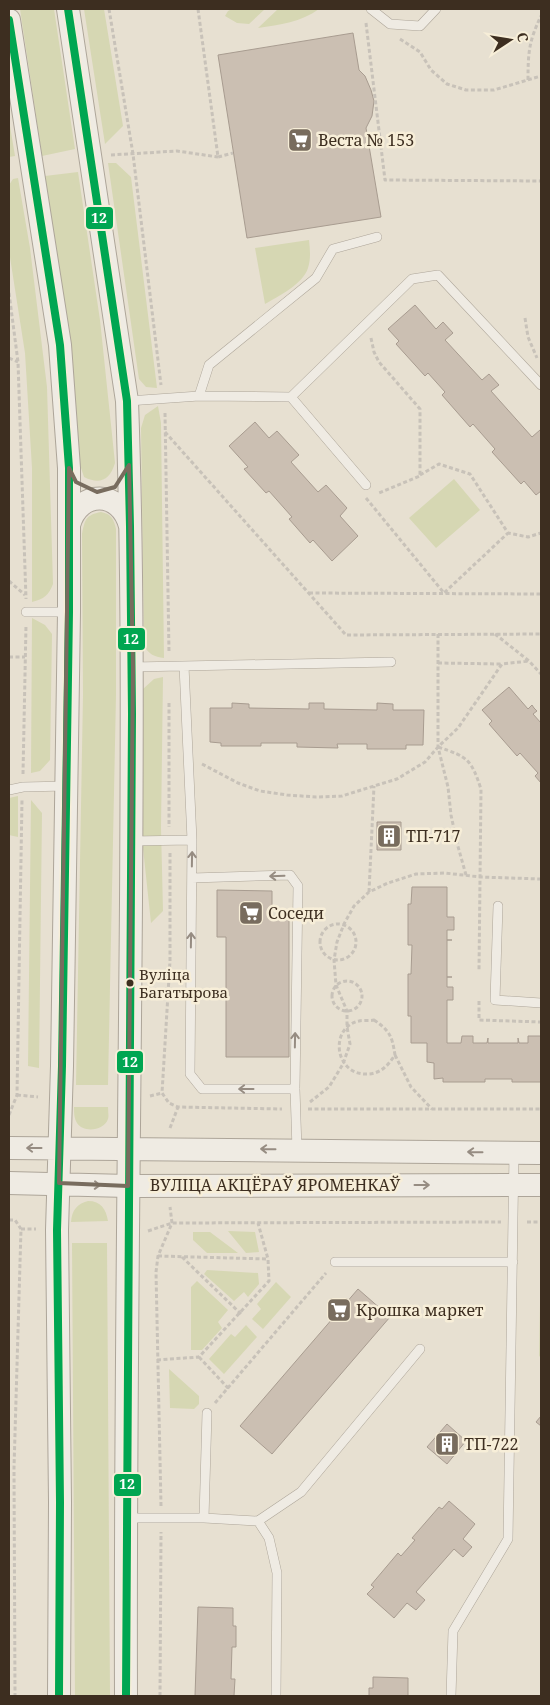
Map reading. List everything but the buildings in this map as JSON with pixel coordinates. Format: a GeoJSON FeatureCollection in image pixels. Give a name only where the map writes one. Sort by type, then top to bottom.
{"type":"FeatureCollection","features":[{"type":"Feature","properties":{"kind":"street"},"geometry":{"type":"LineString","coordinates":[[68,9],[127,401],[132,667],[125,1518],[126,1696]]}},
{"type":"Feature","properties":{"kind":"street"},"geometry":{"type":"LineString","coordinates":[[9,20],[60,346],[69,468],[69,612],[57,1239],[60,1502],[59,1696]]}},
{"type":"Feature","properties":{"kind":"street"},"geometry":{"type":"LineString","coordinates":[[69,468],[76,482],[89,490],[97,492],[106,491],[122,481],[127,474],[129,464]]}},
{"type":"Feature","properties":{"kind":"street"},"geometry":{"type":"LineString","coordinates":[[69,525],[71,516],[82,503],[99,498],[108,500],[123,509],[130,526]]}},
{"type":"Feature","properties":{"kind":"street"},"geometry":{"type":"LineString","coordinates":[[9,1148],[541,1153]]}},
{"type":"Feature","properties":{"kind":"street","name":"ВУЛІЦА АКЦЁРАЎ ЯРОМЕНКАЎ"},"geometry":{"type":"LineString","coordinates":[[9,1183],[128,1186],[541,1185]]}},
{"type":"Feature","properties":{"kind":"lane"},"geometry":{"type":"LineString","coordinates":[[371,9],[390,24],[420,26],[436,9]]}},
{"type":"Feature","properties":{"kind":"lane"},"geometry":{"type":"LineString","coordinates":[[199,396],[209,366],[316,278],[333,249],[377,237]]}},
{"type":"Feature","properties":{"kind":"lane"},"geometry":{"type":"LineString","coordinates":[[127,401],[199,396],[291,397],[412,279],[438,275],[541,385]]}},
{"type":"Feature","properties":{"kind":"lane"},"geometry":{"type":"LineString","coordinates":[[291,397],[366,485]]}},
{"type":"Feature","properties":{"kind":"lane"},"geometry":{"type":"LineString","coordinates":[[26,612],[69,612]]}},
{"type":"Feature","properties":{"kind":"lane"},"geometry":{"type":"LineString","coordinates":[[132,667],[391,662]]}},
{"type":"Feature","properties":{"kind":"lane"},"geometry":{"type":"LineString","coordinates":[[184,666],[192,840],[190,1074],[202,1089],[295,1089]]}},
{"type":"Feature","properties":{"kind":"lane"},"geometry":{"type":"LineString","coordinates":[[9,790],[22,787],[66,786]]}},
{"type":"Feature","properties":{"kind":"lane"},"geometry":{"type":"LineString","coordinates":[[131,841],[192,840]]}},
{"type":"Feature","properties":{"kind":"lane"},"geometry":{"type":"LineString","coordinates":[[192,878],[290,875],[298,886],[296,1150]]}},
{"type":"Feature","properties":{"kind":"lane"},"geometry":{"type":"LineString","coordinates":[[498,906],[495,1000],[541,1002]]}},
{"type":"Feature","properties":{"kind":"lane"},"geometry":{"type":"LineString","coordinates":[[451,1696],[453,1631],[508,1539],[514,1152]]}},
{"type":"Feature","properties":{"kind":"lane"},"geometry":{"type":"LineString","coordinates":[[335,1262],[513,1262]]}},
{"type":"Feature","properties":{"kind":"lane"},"geometry":{"type":"LineString","coordinates":[[125,1518],[204,1518],[258,1521],[301,1492],[420,1349]]}},
{"type":"Feature","properties":{"kind":"lane"},"geometry":{"type":"LineString","coordinates":[[204,1518],[206,1413]]}},
{"type":"Feature","properties":{"kind":"lane"},"geometry":{"type":"LineString","coordinates":[[258,1521],[269,1538],[277,1573],[276,1696]]}},
{"type":"Feature","properties":{"kind":"path"},"geometry":{"type":"LineString","coordinates":[[109,9],[134,154],[165,413],[170,834]]}},
{"type":"Feature","properties":{"kind":"path"},"geometry":{"type":"LineString","coordinates":[[198,9],[218,156]]}},
{"type":"Feature","properties":{"kind":"path"},"geometry":{"type":"LineString","coordinates":[[528,80],[528,57],[532,34],[541,16]]}},
{"type":"Feature","properties":{"kind":"path"},"geometry":{"type":"LineString","coordinates":[[373,23],[366,18],[385,180],[541,181]]}},
{"type":"Feature","properties":{"kind":"path"},"geometry":{"type":"LineString","coordinates":[[397,38],[420,52],[430,70],[447,84],[466,90],[494,90],[541,76]]}},
{"type":"Feature","properties":{"kind":"path"},"geometry":{"type":"LineString","coordinates":[[109,155],[177,151],[218,156],[233,153]]}},
{"type":"Feature","properties":{"kind":"path"},"geometry":{"type":"LineString","coordinates":[[9,293],[18,362],[26,595],[17,1095],[10,1108],[9,1115]]}},
{"type":"Feature","properties":{"kind":"path"},"geometry":{"type":"LineString","coordinates":[[525,318],[528,337],[541,365]]}},
{"type":"Feature","properties":{"kind":"path"},"geometry":{"type":"LineString","coordinates":[[370,332],[374,352],[379,362],[420,409],[420,476]]}},
{"type":"Feature","properties":{"kind":"path"},"geometry":{"type":"LineString","coordinates":[[9,358],[18,362]]}},
{"type":"Feature","properties":{"kind":"path"},"geometry":{"type":"LineString","coordinates":[[165,413],[174,413]]}},
{"type":"Feature","properties":{"kind":"path"},"geometry":{"type":"LineString","coordinates":[[165,432],[346,635],[541,634]]}},
{"type":"Feature","properties":{"kind":"path"},"geometry":{"type":"LineString","coordinates":[[444,594],[365,497],[420,476],[439,464],[470,474],[508,533],[528,537],[541,533]]}},
{"type":"Feature","properties":{"kind":"path"},"geometry":{"type":"LineString","coordinates":[[444,594],[508,533]]}},
{"type":"Feature","properties":{"kind":"path"},"geometry":{"type":"LineString","coordinates":[[9,581],[26,595]]}},
{"type":"Feature","properties":{"kind":"path"},"geometry":{"type":"LineString","coordinates":[[308,593],[541,594]]}},
{"type":"Feature","properties":{"kind":"path"},"geometry":{"type":"LineString","coordinates":[[438,634],[438,747],[448,787],[457,843],[466,875]]}},
{"type":"Feature","properties":{"kind":"path"},"geometry":{"type":"LineString","coordinates":[[495,634],[529,661],[541,674]]}},
{"type":"Feature","properties":{"kind":"path"},"geometry":{"type":"LineString","coordinates":[[9,657],[25,657]]}},
{"type":"Feature","properties":{"kind":"path"},"geometry":{"type":"LineString","coordinates":[[438,663],[502,664],[529,661]]}},
{"type":"Feature","properties":{"kind":"path"},"geometry":{"type":"LineString","coordinates":[[188,756],[238,783],[260,791],[316,797],[342,796],[397,779],[425,762],[458,728],[502,664]]}},
{"type":"Feature","properties":{"kind":"path"},"geometry":{"type":"LineString","coordinates":[[438,747],[460,754],[474,767],[481,789],[480,972]]}},
{"type":"Feature","properties":{"kind":"path"},"geometry":{"type":"LineString","coordinates":[[369,892],[374,786]]}},
{"type":"Feature","properties":{"kind":"path"},"geometry":{"type":"LineString","coordinates":[[170,843],[170,961],[162,1092],[169,1103],[178,1107],[295,1109]]}},
{"type":"Feature","properties":{"kind":"path"},"geometry":{"type":"LineString","coordinates":[[541,879],[445,873],[416,874],[388,883],[369,892],[354,906],[337,942],[334,960],[336,985],[347,1011],[350,1044],[343,1064],[328,1087],[302,1109],[541,1109]]}},
{"type":"Feature","properties":{"kind":"path"},"geometry":{"type":"LineString","coordinates":[[336,922],[344,924],[350,927],[356,936],[356,948],[347,959],[334,960],[323,953],[320,943],[322,934],[326,927],[336,922]]}},
{"type":"Feature","properties":{"kind":"path"},"geometry":{"type":"LineString","coordinates":[[344,981],[352,981],[361,988],[362,1001],[356,1008],[347,1011],[339,1009],[333,1002],[332,992],[336,985],[344,981]]}},
{"type":"Feature","properties":{"kind":"path"},"geometry":{"type":"LineString","coordinates":[[479,1000],[479,1020],[541,1022]]}},
{"type":"Feature","properties":{"kind":"path"},"geometry":{"type":"LineString","coordinates":[[394,1055],[385,1068],[372,1074],[360,1075],[343,1064],[339,1049],[342,1036],[347,1027],[358,1021],[374,1020],[386,1028],[393,1040],[394,1055],[410,1087],[432,1110]]}},
{"type":"Feature","properties":{"kind":"path"},"geometry":{"type":"LineString","coordinates":[[144,1098],[162,1092]]}},
{"type":"Feature","properties":{"kind":"path"},"geometry":{"type":"LineString","coordinates":[[17,1095],[38,1097]]}},
{"type":"Feature","properties":{"kind":"path"},"geometry":{"type":"LineString","coordinates":[[170,1129],[178,1107]]}},
{"type":"Feature","properties":{"kind":"path"},"geometry":{"type":"LineString","coordinates":[[160,1696],[161,1518],[157,1360],[158,1256],[172,1223],[169,1204]]}},
{"type":"Feature","properties":{"kind":"path"},"geometry":{"type":"LineString","coordinates":[[9,1220],[15,1220],[21,1229],[14,1468],[15,1696]]}},
{"type":"Feature","properties":{"kind":"path"},"geometry":{"type":"LineString","coordinates":[[147,1232],[172,1223],[541,1222]]}},
{"type":"Feature","properties":{"kind":"path"},"geometry":{"type":"LineString","coordinates":[[157,1360],[200,1357],[269,1281],[268,1259],[258,1223]]}},
{"type":"Feature","properties":{"kind":"path"},"geometry":{"type":"LineString","coordinates":[[21,1229],[37,1229]]}},
{"type":"Feature","properties":{"kind":"path"},"geometry":{"type":"LineString","coordinates":[[158,1256],[268,1259]]}},
{"type":"Feature","properties":{"kind":"path"},"geometry":{"type":"LineString","coordinates":[[181,1257],[241,1314]]}},
{"type":"Feature","properties":{"kind":"path"},"geometry":{"type":"LineString","coordinates":[[206,1413],[335,1262]]}},
{"type":"Feature","properties":{"kind":"path"},"geometry":{"type":"LineString","coordinates":[[200,1357],[228,1388]]}},
{"type":"Feature","properties":{"kind":"highlighted area"},"geometry":{"type":"Polygon","coordinates":[[[129,465],[133,667],[128,1186],[59,1183],[69,468],[76,482],[97,492],[115,487],[129,465]]]}},
{"type":"Feature","properties":{"kind":"green space"},"geometry":{"type":"Polygon","coordinates":[[[20,9],[54,9],[75,149],[42,156],[20,9]]]}},
{"type":"Feature","properties":{"kind":"green space"},"geometry":{"type":"Polygon","coordinates":[[[84,9],[104,9],[123,126],[105,144],[84,9]]]}},
{"type":"Feature","properties":{"kind":"green space"},"geometry":{"type":"Polygon","coordinates":[[[232,9],[265,9],[249,24],[237,23],[225,16],[232,9]]]}},
{"type":"Feature","properties":{"kind":"green space"},"geometry":{"type":"Polygon","coordinates":[[[278,9],[319,9],[298,20],[258,28],[278,9]]]}},
{"type":"Feature","properties":{"kind":"green space"},"geometry":{"type":"Polygon","coordinates":[[[9,120],[15,156],[9,157],[9,120]]]}},
{"type":"Feature","properties":{"kind":"green space"},"geometry":{"type":"Polygon","coordinates":[[[108,163],[116,163],[131,177],[157,388],[146,387],[139,379],[108,163]]]}},
{"type":"Feature","properties":{"kind":"green space"},"geometry":{"type":"Polygon","coordinates":[[[78,172],[100,320],[115,463],[107,477],[100,481],[84,477],[80,465],[71,365],[45,176],[78,172]]]}},
{"type":"Feature","properties":{"kind":"green space"},"geometry":{"type":"Polygon","coordinates":[[[18,178],[30,248],[47,387],[53,584],[46,596],[32,602],[32,468],[25,353],[9,251],[9,185],[13,179],[18,178]]]}},
{"type":"Feature","properties":{"kind":"green space"},"geometry":{"type":"Polygon","coordinates":[[[309,240],[310,261],[305,274],[290,289],[265,304],[255,248],[309,240]]]}},
{"type":"Feature","properties":{"kind":"green space"},"geometry":{"type":"Polygon","coordinates":[[[158,406],[161,423],[164,658],[152,655],[144,646],[141,428],[145,415],[158,406]]]}},
{"type":"Feature","properties":{"kind":"green space"},"geometry":{"type":"Polygon","coordinates":[[[454,479],[480,510],[436,548],[409,518],[454,479]]]}},
{"type":"Feature","properties":{"kind":"green space"},"geometry":{"type":"Polygon","coordinates":[[[101,512],[111,517],[116,529],[116,695],[108,1085],[76,1085],[83,695],[82,534],[87,518],[101,512]]]}},
{"type":"Feature","properties":{"kind":"green space"},"geometry":{"type":"Polygon","coordinates":[[[32,618],[45,625],[52,634],[50,760],[40,771],[31,773],[32,618]]]}},
{"type":"Feature","properties":{"kind":"green space"},"geometry":{"type":"Polygon","coordinates":[[[163,677],[161,828],[163,911],[151,923],[143,848],[143,689],[154,679],[163,677]]]}},
{"type":"Feature","properties":{"kind":"green space"},"geometry":{"type":"Polygon","coordinates":[[[18,796],[18,837],[9,835],[9,798],[18,796]]]}},
{"type":"Feature","properties":{"kind":"green space"},"geometry":{"type":"Polygon","coordinates":[[[31,800],[42,813],[39,1068],[28,1066],[31,800]]]}},
{"type":"Feature","properties":{"kind":"green space"},"geometry":{"type":"Polygon","coordinates":[[[74,1107],[108,1107],[108,1119],[106,1123],[98,1128],[84,1128],[76,1121],[74,1107]]]}},
{"type":"Feature","properties":{"kind":"green space"},"geometry":{"type":"Polygon","coordinates":[[[88,1201],[96,1202],[102,1206],[108,1221],[71,1222],[76,1208],[88,1201]]]}},
{"type":"Feature","properties":{"kind":"green space"},"geometry":{"type":"Polygon","coordinates":[[[228,1231],[255,1232],[259,1252],[246,1253],[228,1231]]]}},
{"type":"Feature","properties":{"kind":"green space"},"geometry":{"type":"Polygon","coordinates":[[[193,1232],[210,1232],[238,1253],[207,1253],[193,1240],[193,1232]]]}},
{"type":"Feature","properties":{"kind":"green space"},"geometry":{"type":"Polygon","coordinates":[[[72,1243],[107,1243],[110,1696],[75,1696],[72,1243]]]}},
{"type":"Feature","properties":{"kind":"green space"},"geometry":{"type":"Polygon","coordinates":[[[541,1252],[541,1354],[539,1357],[541,1252]]]}},
{"type":"Feature","properties":{"kind":"green space"},"geometry":{"type":"Polygon","coordinates":[[[207,1270],[258,1273],[259,1284],[248,1297],[244,1292],[234,1301],[204,1274],[207,1270]]]}},
{"type":"Feature","properties":{"kind":"green space"},"geometry":{"type":"Polygon","coordinates":[[[197,1281],[228,1310],[218,1322],[222,1328],[202,1350],[191,1350],[191,1287],[197,1281]]]}},
{"type":"Feature","properties":{"kind":"green space"},"geometry":{"type":"Polygon","coordinates":[[[276,1282],[291,1297],[263,1329],[252,1319],[261,1309],[257,1304],[276,1282]]]}},
{"type":"Feature","properties":{"kind":"green space"},"geometry":{"type":"Polygon","coordinates":[[[246,1325],[257,1337],[224,1374],[209,1359],[231,1334],[235,1337],[246,1325]]]}},
{"type":"Feature","properties":{"kind":"green space"},"geometry":{"type":"Polygon","coordinates":[[[169,1369],[199,1396],[199,1404],[194,1409],[170,1408],[169,1369]]]}},
{"type":"Feature","properties":{"kind":"transit line","name":"12"},"geometry":{"type":"LineString","coordinates":[[68,9],[127,401],[132,714],[126,1696]]}},
{"type":"Feature","properties":{"kind":"transit line","name":"12"},"geometry":{"type":"LineString","coordinates":[[9,20],[60,345],[69,468],[69,612],[62,1066],[57,1230],[60,1502],[59,1696]]}},
{"type":"Feature","properties":{"kind":"place","name":"Веста № 153"},"geometry":{"type":"Point","coordinates":[300,140]}},
{"type":"Feature","properties":{"kind":"place","name":"ТП-717"},"geometry":{"type":"Point","coordinates":[389,836]}},
{"type":"Feature","properties":{"kind":"place","name":"Соседи"},"geometry":{"type":"Point","coordinates":[251,913]}},
{"type":"Feature","properties":{"kind":"place","name":"Вуліца Багатырова"},"geometry":{"type":"Point","coordinates":[130,983]}},
{"type":"Feature","properties":{"kind":"place","name":"Крошка маркет"},"geometry":{"type":"Point","coordinates":[339,1310]}},
{"type":"Feature","properties":{"kind":"place","name":"ТП-722"},"geometry":{"type":"Point","coordinates":[447,1444]}}]}
